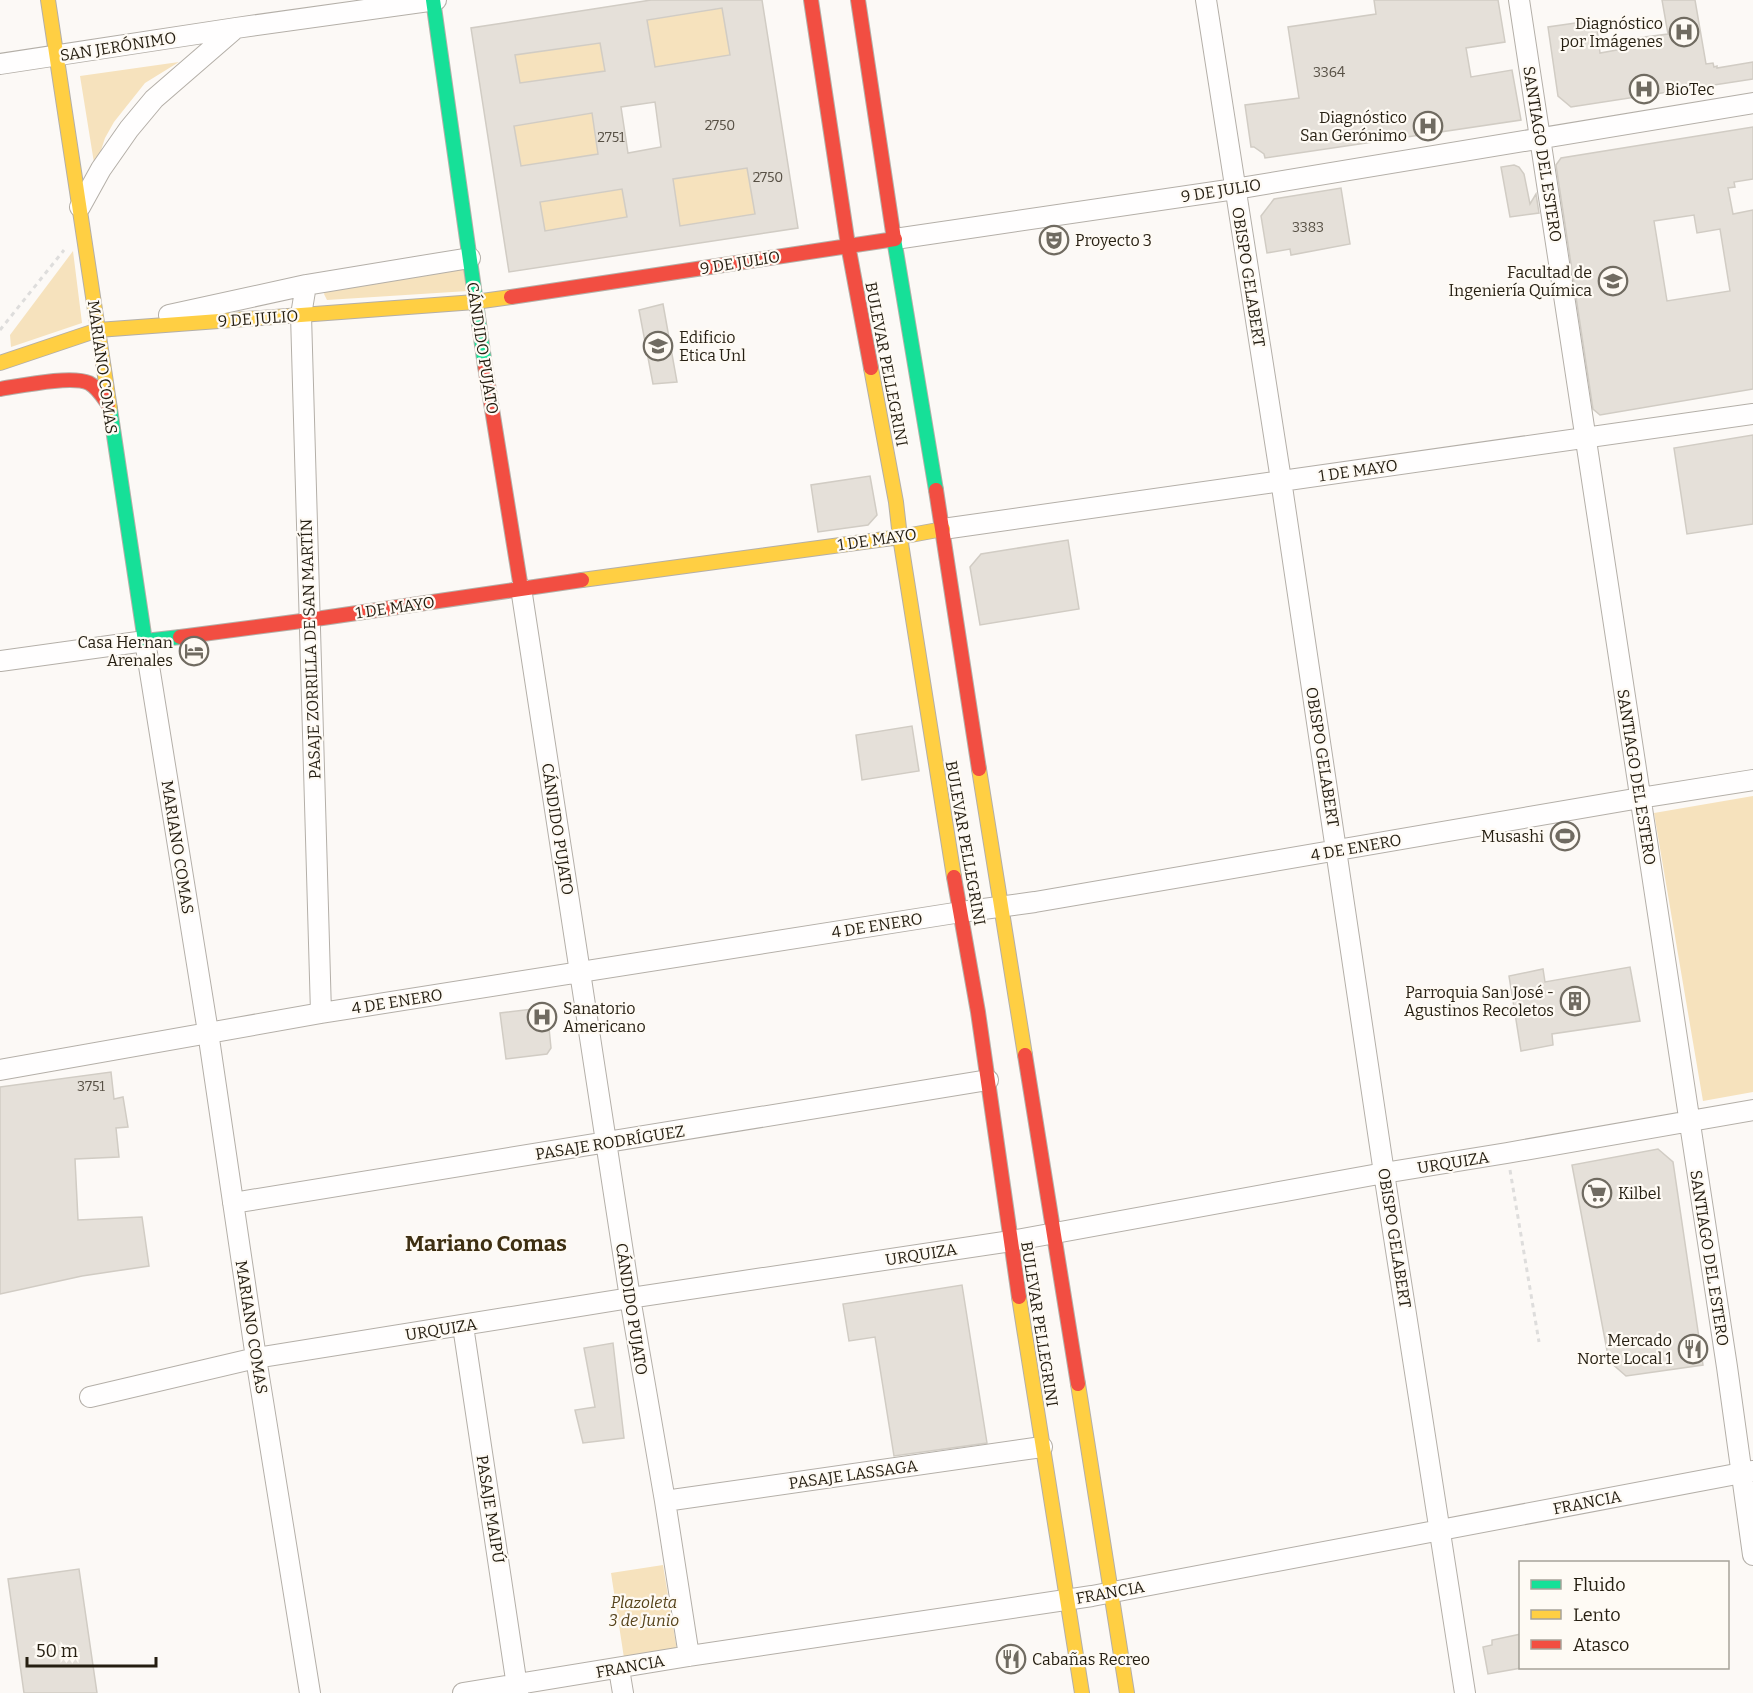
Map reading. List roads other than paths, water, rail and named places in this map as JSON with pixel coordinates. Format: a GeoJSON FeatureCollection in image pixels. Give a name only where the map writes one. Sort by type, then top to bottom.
{"type":"FeatureCollection","features":[{"type":"Feature","properties":{"kind":"main road","name":"MARIANO COMAS"},"geometry":{"type":"LineString","coordinates":[[48,0],[145,641]]}},
{"type":"Feature","properties":{"kind":"main road","name":"CÁNDIDO PUJATO"},"geometry":{"type":"LineString","coordinates":[[434,0],[475,302],[521,588]]}},
{"type":"Feature","properties":{"kind":"main road","name":"BULEVAR PELLEGRINI"},"geometry":{"type":"LineString","coordinates":[[811,0],[848,245],[896,502],[1082,1693]]}},
{"type":"Feature","properties":{"kind":"main road","name":"BULEVAR PELLEGRINI"},"geometry":{"type":"LineString","coordinates":[[858,0],[904,304],[943,529],[1000,907],[1127,1693]]}},
{"type":"Feature","properties":{"kind":"main road","name":"9 DE JULIO"},"geometry":{"type":"LineString","coordinates":[[98,330],[475,302],[895,239]]}},
{"type":"Feature","properties":{"kind":"main road"},"geometry":{"type":"LineString","coordinates":[[0,363],[98,330]]}},
{"type":"Feature","properties":{"kind":"main road"},"geometry":{"type":"LineString","coordinates":[[0,389],[73,380],[88,382],[108,404]]}},
{"type":"Feature","properties":{"kind":"main road","name":"1 DE MAYO"},"geometry":{"type":"LineString","coordinates":[[145,641],[309,620],[521,588],[900,537],[943,529]]}},
{"type":"Feature","properties":{"kind":"street","name":"SAN JERÓNIMO"},"geometry":{"type":"LineString","coordinates":[[0,64],[434,0]]}},
{"type":"Feature","properties":{"kind":"street","name":"OBISPO GELABERT"},"geometry":{"type":"LineString","coordinates":[[1206,0],[1465,1693]]}},
{"type":"Feature","properties":{"kind":"street","name":"SANTIAGO DEL ESTERO"},"geometry":{"type":"LineString","coordinates":[[1520,0],[1725,1355],[1747,1472],[1753,1555]]}},
{"type":"Feature","properties":{"kind":"street","name":"SAN JERÓNIMO"},"geometry":{"type":"LineString","coordinates":[[80,207],[118,145],[154,99],[236,28]]}},
{"type":"Feature","properties":{"kind":"street","name":"9 DE JULIO"},"geometry":{"type":"LineString","coordinates":[[895,239],[1235,189],[1753,103]]}},
{"type":"Feature","properties":{"kind":"street","name":"9 DE JULIO"},"geometry":{"type":"LineString","coordinates":[[98,330],[306,285],[470,258]]}},
{"type":"Feature","properties":{"kind":"street","name":"PASAJE ZORRILLA DE SAN MARTÍN"},"geometry":{"type":"LineString","coordinates":[[306,285],[301,315],[321,1013]]}},
{"type":"Feature","properties":{"kind":"street","name":"1 DE MAYO"},"geometry":{"type":"LineString","coordinates":[[943,529],[1753,414]]}},
{"type":"Feature","properties":{"kind":"street","name":"CÁNDIDO PUJATO"},"geometry":{"type":"LineString","coordinates":[[521,588],[630,1298],[689,1656]]}},
{"type":"Feature","properties":{"kind":"street","name":"1 DE MAYO"},"geometry":{"type":"LineString","coordinates":[[0,661],[145,641]]}},
{"type":"Feature","properties":{"kind":"street","name":"MARIANO COMAS"},"geometry":{"type":"LineString","coordinates":[[145,641],[310,1693]]}},
{"type":"Feature","properties":{"kind":"street","name":"4 DE ENERO"},"geometry":{"type":"LineString","coordinates":[[0,1070],[321,1013],[1000,907],[1753,780]]}},
{"type":"Feature","properties":{"kind":"street","name":"PASAJE RODRÍGUEZ"},"geometry":{"type":"LineString","coordinates":[[233,1203],[988,1080]]}},
{"type":"Feature","properties":{"kind":"street","name":"URQUIZA"},"geometry":{"type":"LineString","coordinates":[[90,1397],[256,1358],[630,1298],[1011,1241],[1384,1173],[1753,1110]]}},
{"type":"Feature","properties":{"kind":"street","name":"PASAJE MAIPÚ"},"geometry":{"type":"LineString","coordinates":[[463,1326],[518,1689]]}},
{"type":"Feature","properties":{"kind":"street","name":"PASAJE LASSAGA"},"geometry":{"type":"LineString","coordinates":[[665,1501],[1042,1447]]}},
{"type":"Feature","properties":{"kind":"street","name":"FRANCIA"},"geometry":{"type":"LineString","coordinates":[[463,1693],[518,1689],[689,1656],[1110,1593],[1747,1472]]}},
{"type":"Feature","properties":{"kind":"street"},"geometry":{"type":"LineString","coordinates":[[619,1669],[623,1693]]}},
{"type":"Feature","properties":{"kind":"place","name":"Diagnóstico por Imágenes"},"geometry":{"type":"Point","coordinates":[1684,32]}},
{"type":"Feature","properties":{"kind":"place","name":"BioTec"},"geometry":{"type":"Point","coordinates":[1644,89]}},
{"type":"Feature","properties":{"kind":"place","name":"Diagnóstico San Gerónimo"},"geometry":{"type":"Point","coordinates":[1428,126]}},
{"type":"Feature","properties":{"kind":"place","name":"Proyecto 3"},"geometry":{"type":"Point","coordinates":[1054,240]}},
{"type":"Feature","properties":{"kind":"place","name":"Facultad de Ingeniería Química"},"geometry":{"type":"Point","coordinates":[1613,281]}},
{"type":"Feature","properties":{"kind":"place","name":"Edificio Etica Unl"},"geometry":{"type":"Point","coordinates":[658,346]}},
{"type":"Feature","properties":{"kind":"place","name":"Casa Hernan Arenales"},"geometry":{"type":"Point","coordinates":[194,651]}},
{"type":"Feature","properties":{"kind":"place","name":"Musashi"},"geometry":{"type":"Point","coordinates":[1565,836]}},
{"type":"Feature","properties":{"kind":"place","name":"Parroquia San José - Agustinos Recoletos"},"geometry":{"type":"Point","coordinates":[1575,1001]}},
{"type":"Feature","properties":{"kind":"place","name":"Sanatorio Americano"},"geometry":{"type":"Point","coordinates":[542,1017]}},
{"type":"Feature","properties":{"kind":"place","name":"Kilbel"},"geometry":{"type":"Point","coordinates":[1597,1193]}},
{"type":"Feature","properties":{"kind":"place","name":"Mercado Norte Local 1"},"geometry":{"type":"Point","coordinates":[1693,1349]}},
{"type":"Feature","properties":{"kind":"place","name":"Cabañas Recreo"},"geometry":{"type":"Point","coordinates":[1011,1659]}},
{"type":"Feature","properties":{"kind":"district","name":"Mariano Comas"},"geometry":{"type":"Point","coordinates":[486,1243]}},
{"type":"Feature","properties":{"kind":"park label","name":"Plazoleta 3 de Junio"},"geometry":{"type":"Point","coordinates":[644,1611]}}]}
